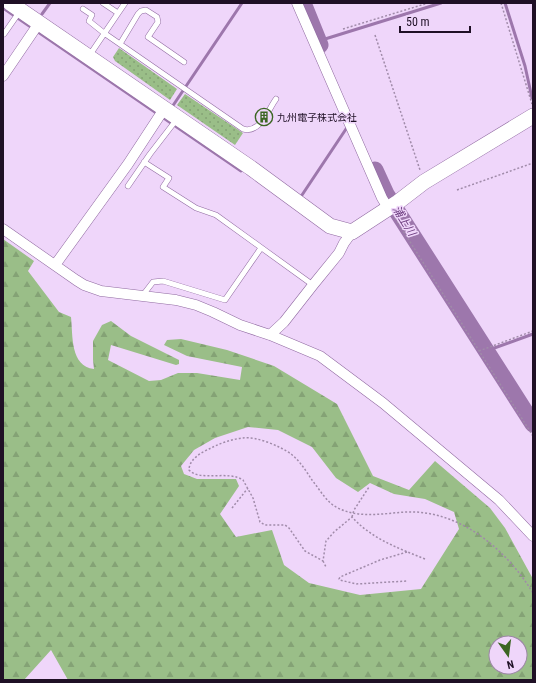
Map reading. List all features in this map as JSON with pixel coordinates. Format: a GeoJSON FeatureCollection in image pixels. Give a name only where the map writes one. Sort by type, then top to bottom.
{"type":"FeatureCollection","features":[{"type":"Feature","properties":{"kind":"street"},"geometry":{"type":"LineString","coordinates":[[297,3],[382,198],[392,206]]}},
{"type":"Feature","properties":{"kind":"street"},"geometry":{"type":"LineString","coordinates":[[15,12],[36,28],[88,57],[161,114],[251,168],[330,226],[352,232]]}},
{"type":"Feature","properties":{"kind":"street"},"geometry":{"type":"LineString","coordinates":[[3,76],[36,28]]}},
{"type":"Feature","properties":{"kind":"street"},"geometry":{"type":"LineString","coordinates":[[55,265],[128,164],[161,114]]}},
{"type":"Feature","properties":{"kind":"street"},"geometry":{"type":"LineString","coordinates":[[270,335],[284,322],[313,286],[339,253],[352,232],[392,206],[424,182],[533,116]]}},
{"type":"Feature","properties":{"kind":"street"},"geometry":{"type":"LineString","coordinates":[[3,228],[76,280],[92,289],[144,295],[196,305],[240,325],[270,335],[320,356],[352,380],[499,500],[533,536]]}},
{"type":"Feature","properties":{"kind":"lane"},"geometry":{"type":"LineString","coordinates":[[103,3],[118,13]]}},
{"type":"Feature","properties":{"kind":"lane"},"geometry":{"type":"LineString","coordinates":[[88,57],[125,3]]}},
{"type":"Feature","properties":{"kind":"lane"},"geometry":{"type":"LineString","coordinates":[[83,9],[92,15],[89,21],[104,33],[243,129],[254,129],[259,125],[276,99]]}},
{"type":"Feature","properties":{"kind":"lane"},"geometry":{"type":"LineString","coordinates":[[120,44],[138,14],[141,11],[146,10],[157,17],[158,22],[148,37],[184,62]]}},
{"type":"Feature","properties":{"kind":"lane"},"geometry":{"type":"LineString","coordinates":[[4,34],[15,12]]}},
{"type":"Feature","properties":{"kind":"lane"},"geometry":{"type":"LineString","coordinates":[[128,186],[174,122]]}},
{"type":"Feature","properties":{"kind":"lane"},"geometry":{"type":"LineString","coordinates":[[144,162],[169,178],[163,186],[196,208],[216,215],[313,286]]}},
{"type":"Feature","properties":{"kind":"lane"},"geometry":{"type":"LineString","coordinates":[[144,295],[153,282],[163,282],[225,300],[262,248]]}},
{"type":"Feature","properties":{"kind":"path"},"geometry":{"type":"LineString","coordinates":[[343,29],[428,3]]}},
{"type":"Feature","properties":{"kind":"path"},"geometry":{"type":"LineString","coordinates":[[501,3],[533,107]]}},
{"type":"Feature","properties":{"kind":"path"},"geometry":{"type":"LineString","coordinates":[[375,35],[424,182]]}},
{"type":"Feature","properties":{"kind":"path"},"geometry":{"type":"LineString","coordinates":[[457,190],[533,164]]}},
{"type":"Feature","properties":{"kind":"path"},"geometry":{"type":"LineString","coordinates":[[392,206],[533,436]]}},
{"type":"Feature","properties":{"kind":"path"},"geometry":{"type":"LineString","coordinates":[[480,351],[487,347],[533,331]]}},
{"type":"Feature","properties":{"kind":"path"},"geometry":{"type":"LineString","coordinates":[[323,561],[305,551],[289,528],[285,525],[262,524],[260,522],[246,483],[240,478],[229,476],[205,476],[191,472],[189,467],[195,457],[209,448],[225,442],[243,438],[252,438],[272,445],[290,454],[299,462],[332,505],[339,509],[353,513],[373,515],[419,512],[432,514],[479,533],[490,542],[516,570],[533,593]]}},
{"type":"Feature","properties":{"kind":"path"},"geometry":{"type":"LineString","coordinates":[[326,567],[323,561],[325,545],[328,538],[352,517],[369,487]]}},
{"type":"Feature","properties":{"kind":"path"},"geometry":{"type":"LineString","coordinates":[[232,508],[248,488]]}},
{"type":"Feature","properties":{"kind":"path"},"geometry":{"type":"LineString","coordinates":[[352,517],[360,526],[383,542],[425,559]]}},
{"type":"Feature","properties":{"kind":"path"},"geometry":{"type":"LineString","coordinates":[[407,552],[380,560],[340,577],[339,579],[356,584],[407,581]]}},
{"type":"Feature","properties":{"kind":"green space"},"geometry":{"type":"Polygon","coordinates":[[[119,48],[177,89],[170,100],[115,61],[113,57],[119,48]]]}},
{"type":"Feature","properties":{"kind":"green space"},"geometry":{"type":"Polygon","coordinates":[[[185,94],[243,133],[235,145],[177,105],[185,94]]]}},
{"type":"Feature","properties":{"kind":"green space"},"geometry":{"type":"Polygon","coordinates":[[[3,239],[34,261],[28,271],[59,312],[71,317],[74,349],[81,362],[86,367],[94,369],[93,341],[102,325],[111,321],[131,336],[179,360],[179,364],[176,365],[111,345],[108,360],[149,381],[161,380],[178,373],[197,373],[240,380],[242,367],[187,356],[164,345],[167,340],[181,339],[227,350],[274,366],[337,404],[373,476],[409,490],[435,461],[490,508],[505,528],[533,579],[533,680],[68,680],[51,650],[24,680],[3,680],[3,239]],[[248,427],[215,438],[194,450],[181,466],[184,474],[197,479],[236,479],[239,486],[220,514],[236,537],[272,530],[284,565],[309,583],[360,595],[421,589],[459,529],[454,512],[425,499],[394,494],[370,483],[358,492],[336,478],[312,447],[278,430],[248,427]]]}},
{"type":"Feature","properties":{"kind":"waterway"},"geometry":{"type":"LineString","coordinates":[[42,14],[50,3]]}},
{"type":"Feature","properties":{"kind":"waterway"},"geometry":{"type":"LineString","coordinates":[[172,107],[242,3]]}},
{"type":"Feature","properties":{"kind":"waterway","name":"浦上川"},"geometry":{"type":"LineString","coordinates":[[303,3],[320,45]]}},
{"type":"Feature","properties":{"kind":"waterway"},"geometry":{"type":"LineString","coordinates":[[325,39],[441,3]]}},
{"type":"Feature","properties":{"kind":"waterway"},"geometry":{"type":"LineString","coordinates":[[505,3],[525,66],[532,98]]}},
{"type":"Feature","properties":{"kind":"waterway"},"geometry":{"type":"LineString","coordinates":[[3,8],[241,171]]}},
{"type":"Feature","properties":{"kind":"waterway"},"geometry":{"type":"LineString","coordinates":[[302,195],[348,126]]}},
{"type":"Feature","properties":{"kind":"waterway","name":"浦上川"},"geometry":{"type":"LineString","coordinates":[[375,170],[386,194],[533,424]]}},
{"type":"Feature","properties":{"kind":"waterway"},"geometry":{"type":"LineString","coordinates":[[486,351],[533,334]]}},
{"type":"Feature","properties":{"kind":"place","name":"九州電子株式会社"},"geometry":{"type":"Point","coordinates":[264,117]}}]}
